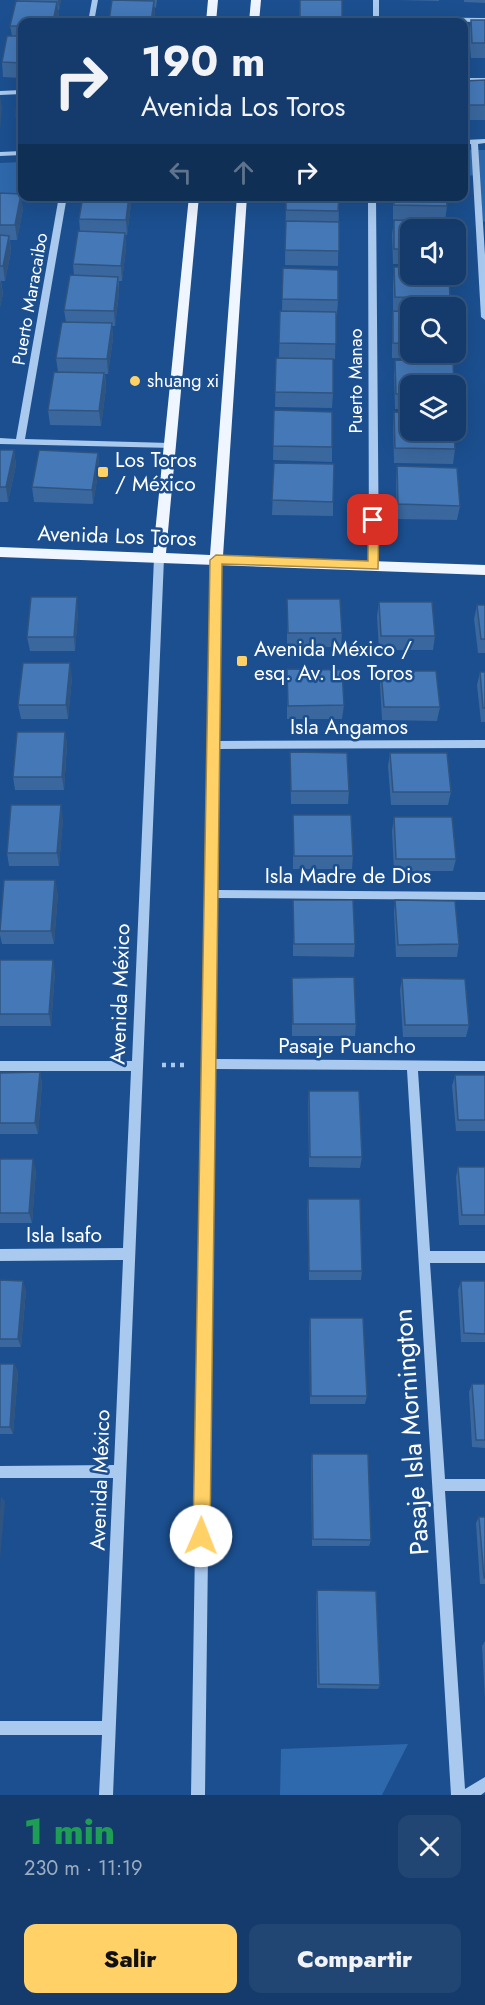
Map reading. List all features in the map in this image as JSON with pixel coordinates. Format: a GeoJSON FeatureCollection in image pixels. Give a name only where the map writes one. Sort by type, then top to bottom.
{"type":"FeatureCollection","features":[{"type":"Feature","properties":{"kind":"main road"},"geometry":{"type":"LineString","coordinates":[[211,18],[213,0]]}},
{"type":"Feature","properties":{"kind":"main road"},"geometry":{"type":"LineString","coordinates":[[254,18],[256,0]]}},
{"type":"Feature","properties":{"kind":"main road","name":"Avenida México"},"geometry":{"type":"LineString","coordinates":[[159,558],[194,201]]}},
{"type":"Feature","properties":{"kind":"main road"},"geometry":{"type":"LineString","coordinates":[[216,560],[242,201]]}},
{"type":"Feature","properties":{"kind":"main road","name":"Avenida Los Toros"},"geometry":{"type":"LineString","coordinates":[[0,552],[485,570]]}},
{"type":"Feature","properties":{"kind":"street"},"geometry":{"type":"LineString","coordinates":[[92,18],[94,0]]}},
{"type":"Feature","properties":{"kind":"street"},"geometry":{"type":"LineString","coordinates":[[376,0],[376,18]]}},
{"type":"Feature","properties":{"kind":"street"},"geometry":{"type":"LineString","coordinates":[[468,20],[485,20]]}},
{"type":"Feature","properties":{"kind":"street"},"geometry":{"type":"LineString","coordinates":[[468,80],[485,80]]}},
{"type":"Feature","properties":{"kind":"street"},"geometry":{"type":"LineString","coordinates":[[0,93],[18,92]]}},
{"type":"Feature","properties":{"kind":"street"},"geometry":{"type":"LineString","coordinates":[[474,141],[485,317]]}},
{"type":"Feature","properties":{"kind":"street"},"geometry":{"type":"LineString","coordinates":[[468,142],[485,141]]}},
{"type":"Feature","properties":{"kind":"street"},"geometry":{"type":"LineString","coordinates":[[0,154],[18,153]]}},
{"type":"Feature","properties":{"kind":"street","name":"Puerto Maracaibo"},"geometry":{"type":"LineString","coordinates":[[20,441],[62,201]]}},
{"type":"Feature","properties":{"kind":"street","name":"Puerto Manao"},"geometry":{"type":"LineString","coordinates":[[372,201],[374,566]]}},
{"type":"Feature","properties":{"kind":"street"},"geometry":{"type":"LineString","coordinates":[[0,441],[170,446]]}},
{"type":"Feature","properties":{"kind":"street","name":"Avenida México"},"geometry":{"type":"LineString","coordinates":[[106,1795],[159,558]]}},
{"type":"Feature","properties":{"kind":"street"},"geometry":{"type":"LineString","coordinates":[[198,1795],[216,560]]}},
{"type":"Feature","properties":{"kind":"street","name":"Isla Angamos"},"geometry":{"type":"LineString","coordinates":[[213,745],[485,744]]}},
{"type":"Feature","properties":{"kind":"street","name":"Isla Madre de Dios"},"geometry":{"type":"LineString","coordinates":[[211,894],[485,896]]}},
{"type":"Feature","properties":{"kind":"street","name":"Pasaje Puancho"},"geometry":{"type":"LineString","coordinates":[[208,1064],[485,1066]]}},
{"type":"Feature","properties":{"kind":"street"},"geometry":{"type":"LineString","coordinates":[[0,1066],[137,1066]]}},
{"type":"Feature","properties":{"kind":"street","name":"Pasaje Isla Mornington"},"geometry":{"type":"LineString","coordinates":[[412,1066],[458,1795]]}},
{"type":"Feature","properties":{"kind":"street","name":"Isla Isafo"},"geometry":{"type":"LineString","coordinates":[[0,1255],[129,1254]]}},
{"type":"Feature","properties":{"kind":"street"},"geometry":{"type":"LineString","coordinates":[[424,1257],[485,1257]]}},
{"type":"Feature","properties":{"kind":"street"},"geometry":{"type":"LineString","coordinates":[[0,1472],[119,1472]]}},
{"type":"Feature","properties":{"kind":"street"},"geometry":{"type":"LineString","coordinates":[[438,1485],[485,1485]]}},
{"type":"Feature","properties":{"kind":"street"},"geometry":{"type":"LineString","coordinates":[[0,1728],[109,1728]]}},
{"type":"Feature","properties":{"kind":"street"},"geometry":{"type":"LineString","coordinates":[[468,1795],[485,1784]]}},
{"type":"Feature","properties":{"kind":"path"},"geometry":{"type":"LineString","coordinates":[[137,1066],[208,1064]]}},
{"type":"Feature","properties":{"kind":"shaded area"},"geometry":{"type":"Polygon","coordinates":[[[468,150],[485,150],[485,222],[483,221],[479,175],[468,176],[468,150]]]}},
{"type":"Feature","properties":{"kind":"shaded area"},"geometry":{"type":"Polygon","coordinates":[[[18,162],[18,193],[0,193],[0,163],[18,162]]]}},
{"type":"Feature","properties":{"kind":"shaded area"},"geometry":{"type":"Polygon","coordinates":[[[408,1744],[382,1795],[280,1795],[281,1749],[408,1744]]]}},
{"type":"Feature","properties":{"kind":"building"},"geometry":{"type":"Polygon","coordinates":[[[112,0],[154,1],[152,18],[110,18],[112,0]]]}},
{"type":"Feature","properties":{"kind":"building"},"geometry":{"type":"Polygon","coordinates":[[[300,0],[342,0],[342,18],[300,17],[300,0]]]}},
{"type":"Feature","properties":{"kind":"building"},"geometry":{"type":"Polygon","coordinates":[[[16,1],[57,2],[54,18],[18,18],[18,26],[10,26],[16,1]]]}},
{"type":"Feature","properties":{"kind":"building"},"geometry":{"type":"Polygon","coordinates":[[[471,20],[485,20],[485,43],[472,43],[471,20]]]}},
{"type":"Feature","properties":{"kind":"building"},"geometry":{"type":"Polygon","coordinates":[[[7,36],[18,36],[18,63],[2,62],[7,36]]]}},
{"type":"Feature","properties":{"kind":"building"},"geometry":{"type":"Polygon","coordinates":[[[485,80],[485,105],[468,105],[468,81],[485,80]]]}},
{"type":"Feature","properties":{"kind":"building"},"geometry":{"type":"Polygon","coordinates":[[[18,91],[18,116],[16,116],[18,91]]]}},
{"type":"Feature","properties":{"kind":"building"},"geometry":{"type":"Polygon","coordinates":[[[0,193],[18,194],[20,201],[15,225],[0,225],[0,193]]]}},
{"type":"Feature","properties":{"kind":"building"},"geometry":{"type":"Polygon","coordinates":[[[82,201],[128,201],[126,220],[79,219],[82,201]]]}},
{"type":"Feature","properties":{"kind":"building"},"geometry":{"type":"Polygon","coordinates":[[[286,201],[339,201],[338,211],[286,210],[286,201]]]}},
{"type":"Feature","properties":{"kind":"building"},"geometry":{"type":"Polygon","coordinates":[[[394,201],[446,201],[447,206],[394,205],[394,201]]]}},
{"type":"Feature","properties":{"kind":"building"},"geometry":{"type":"Polygon","coordinates":[[[394,220],[400,220],[400,249],[394,249],[394,220]]]}},
{"type":"Feature","properties":{"kind":"building"},"geometry":{"type":"Polygon","coordinates":[[[286,221],[339,222],[339,251],[285,250],[286,221]]]}},
{"type":"Feature","properties":{"kind":"building"},"geometry":{"type":"Polygon","coordinates":[[[78,231],[125,233],[121,266],[73,264],[78,231]]]}},
{"type":"Feature","properties":{"kind":"building"},"geometry":{"type":"Polygon","coordinates":[[[0,235],[9,236],[3,266],[0,266],[0,235]]]}},
{"type":"Feature","properties":{"kind":"building"},"geometry":{"type":"Polygon","coordinates":[[[394,267],[400,267],[400,285],[449,285],[450,297],[395,297],[394,267]]]}},
{"type":"Feature","properties":{"kind":"building"},"geometry":{"type":"Polygon","coordinates":[[[283,268],[338,270],[338,300],[282,299],[283,268]]]}},
{"type":"Feature","properties":{"kind":"building"},"geometry":{"type":"Polygon","coordinates":[[[70,275],[118,277],[114,311],[64,310],[70,275]]]}},
{"type":"Feature","properties":{"kind":"building"},"geometry":{"type":"Polygon","coordinates":[[[280,311],[336,312],[336,344],[279,343],[280,311]]]}},
{"type":"Feature","properties":{"kind":"building"},"geometry":{"type":"Polygon","coordinates":[[[393,311],[400,311],[400,343],[393,343],[393,311]]]}},
{"type":"Feature","properties":{"kind":"building"},"geometry":{"type":"Polygon","coordinates":[[[62,322],[112,323],[107,359],[56,358],[62,322]]]}},
{"type":"Feature","properties":{"kind":"building"},"geometry":{"type":"Polygon","coordinates":[[[276,358],[333,359],[333,393],[275,392],[276,358]]]}},
{"type":"Feature","properties":{"kind":"building"},"geometry":{"type":"Polygon","coordinates":[[[395,360],[400,360],[400,363],[453,363],[454,375],[400,375],[400,394],[396,394],[395,360]]]}},
{"type":"Feature","properties":{"kind":"building"},"geometry":{"type":"Polygon","coordinates":[[[54,372],[104,373],[99,411],[48,410],[54,372]]]}},
{"type":"Feature","properties":{"kind":"building"},"geometry":{"type":"Polygon","coordinates":[[[274,410],[332,412],[332,447],[273,446],[274,410]]]}},
{"type":"Feature","properties":{"kind":"building"},"geometry":{"type":"Polygon","coordinates":[[[394,412],[400,412],[400,441],[455,441],[455,449],[395,448],[394,412]]]}},
{"type":"Feature","properties":{"kind":"building"},"geometry":{"type":"Polygon","coordinates":[[[0,450],[14,450],[6,487],[0,487],[0,450]]]}},
{"type":"Feature","properties":{"kind":"building"},"geometry":{"type":"Polygon","coordinates":[[[39,450],[98,453],[92,490],[32,487],[39,450]]]}},
{"type":"Feature","properties":{"kind":"building"},"geometry":{"type":"Polygon","coordinates":[[[274,463],[334,464],[333,502],[272,500],[274,463]]]}},
{"type":"Feature","properties":{"kind":"building"},"geometry":{"type":"Polygon","coordinates":[[[397,466],[457,468],[460,506],[398,504],[397,466]]]}},
{"type":"Feature","properties":{"kind":"building"},"geometry":{"type":"Polygon","coordinates":[[[31,597],[77,597],[74,637],[27,637],[31,597]]]}},
{"type":"Feature","properties":{"kind":"building"},"geometry":{"type":"Polygon","coordinates":[[[287,599],[340,599],[342,633],[288,633],[287,599]]]}},
{"type":"Feature","properties":{"kind":"building"},"geometry":{"type":"Polygon","coordinates":[[[379,602],[432,602],[435,636],[381,636],[379,602]]]}},
{"type":"Feature","properties":{"kind":"building"},"geometry":{"type":"Polygon","coordinates":[[[477,605],[485,605],[485,639],[481,639],[477,605]]]}},
{"type":"Feature","properties":{"kind":"building"},"geometry":{"type":"Polygon","coordinates":[[[23,663],[70,663],[66,705],[18,705],[23,663]]]}},
{"type":"Feature","properties":{"kind":"building"},"geometry":{"type":"Polygon","coordinates":[[[287,669],[342,670],[344,705],[288,706],[287,669]]]}},
{"type":"Feature","properties":{"kind":"building"},"geometry":{"type":"Polygon","coordinates":[[[381,671],[436,671],[440,707],[384,707],[381,671]]]}},
{"type":"Feature","properties":{"kind":"building"},"geometry":{"type":"Polygon","coordinates":[[[480,672],[485,672],[485,708],[483,708],[480,672]]]}},
{"type":"Feature","properties":{"kind":"building"},"geometry":{"type":"Polygon","coordinates":[[[17,732],[65,732],[62,777],[13,777],[17,732]]]}},
{"type":"Feature","properties":{"kind":"building"},"geometry":{"type":"Polygon","coordinates":[[[290,752],[347,753],[349,791],[291,791],[290,752]]]}},
{"type":"Feature","properties":{"kind":"building"},"geometry":{"type":"Polygon","coordinates":[[[390,753],[447,753],[451,792],[393,792],[390,753]]]}},
{"type":"Feature","properties":{"kind":"building"},"geometry":{"type":"Polygon","coordinates":[[[11,805],[61,805],[57,853],[7,853],[11,805]]]}},
{"type":"Feature","properties":{"kind":"building"},"geometry":{"type":"Polygon","coordinates":[[[293,815],[351,815],[353,856],[294,856],[293,815]]]}},
{"type":"Feature","properties":{"kind":"building"},"geometry":{"type":"Polygon","coordinates":[[[394,817],[452,817],[456,859],[396,859],[394,817]]]}},
{"type":"Feature","properties":{"kind":"building"},"geometry":{"type":"Polygon","coordinates":[[[4,880],[55,880],[51,931],[0,931],[4,880]]]}},
{"type":"Feature","properties":{"kind":"building"},"geometry":{"type":"Polygon","coordinates":[[[293,900],[353,900],[355,944],[294,944],[293,900]]]}},
{"type":"Feature","properties":{"kind":"building"},"geometry":{"type":"Polygon","coordinates":[[[395,900],[455,901],[459,944],[398,945],[395,900]]]}},
{"type":"Feature","properties":{"kind":"building"},"geometry":{"type":"Polygon","coordinates":[[[0,960],[53,960],[49,1014],[0,1014],[0,960]]]}},
{"type":"Feature","properties":{"kind":"building"},"geometry":{"type":"Polygon","coordinates":[[[354,977],[356,1024],[293,1024],[292,978],[354,977]]]}},
{"type":"Feature","properties":{"kind":"building"},"geometry":{"type":"Polygon","coordinates":[[[402,978],[465,979],[469,1025],[405,1025],[402,978]]]}},
{"type":"Feature","properties":{"kind":"building"},"geometry":{"type":"Polygon","coordinates":[[[40,1072],[35,1123],[0,1123],[0,1073],[40,1072]]]}},
{"type":"Feature","properties":{"kind":"building"},"geometry":{"type":"Polygon","coordinates":[[[455,1075],[485,1075],[485,1120],[458,1120],[455,1075]]]}},
{"type":"Feature","properties":{"kind":"building"},"geometry":{"type":"Polygon","coordinates":[[[309,1091],[359,1091],[362,1157],[310,1157],[309,1091]]]}},
{"type":"Feature","properties":{"kind":"building"},"geometry":{"type":"Polygon","coordinates":[[[0,1159],[33,1159],[29,1213],[0,1213],[0,1159]]]}},
{"type":"Feature","properties":{"kind":"building"},"geometry":{"type":"Polygon","coordinates":[[[458,1167],[485,1167],[485,1215],[462,1215],[458,1167]]]}},
{"type":"Feature","properties":{"kind":"building"},"geometry":{"type":"Polygon","coordinates":[[[308,1199],[360,1199],[362,1271],[309,1271],[308,1199]]]}},
{"type":"Feature","properties":{"kind":"building"},"geometry":{"type":"Polygon","coordinates":[[[0,1280],[23,1281],[18,1339],[0,1339],[0,1280]]]}},
{"type":"Feature","properties":{"kind":"building"},"geometry":{"type":"Polygon","coordinates":[[[461,1281],[485,1281],[485,1334],[464,1333],[461,1281]]]}},
{"type":"Feature","properties":{"kind":"building"},"geometry":{"type":"Polygon","coordinates":[[[310,1318],[363,1318],[367,1396],[311,1396],[310,1318]]]}},
{"type":"Feature","properties":{"kind":"building"},"geometry":{"type":"Polygon","coordinates":[[[0,1364],[14,1364],[10,1427],[0,1427],[0,1364]]]}},
{"type":"Feature","properties":{"kind":"building"},"geometry":{"type":"Polygon","coordinates":[[[472,1384],[485,1384],[485,1440],[476,1440],[472,1384]]]}},
{"type":"Feature","properties":{"kind":"building"},"geometry":{"type":"Polygon","coordinates":[[[312,1454],[368,1454],[371,1540],[313,1539],[312,1454]]]}},
{"type":"Feature","properties":{"kind":"building"},"geometry":{"type":"Polygon","coordinates":[[[479,1517],[485,1517],[485,1578],[484,1578],[479,1517]]]}},
{"type":"Feature","properties":{"kind":"building"},"geometry":{"type":"Polygon","coordinates":[[[317,1590],[376,1591],[380,1685],[319,1684],[317,1590]]]}},
{"type":"Feature","properties":{"kind":"place","name":"shuang xi"},"geometry":{"type":"Point","coordinates":[135,381]}},
{"type":"Feature","properties":{"kind":"place","name":"Los Toros / México"},"geometry":{"type":"Point","coordinates":[103,472]}},
{"type":"Feature","properties":{"kind":"place","name":"Avenida México / esq. Av. Los Toros"},"geometry":{"type":"Point","coordinates":[242,661]}},
{"type":"Feature","properties":{"kind":"route"},"geometry":{"type":"LineString","coordinates":[[201,1536],[216,560],[374,566],[373,520]]}}]}
